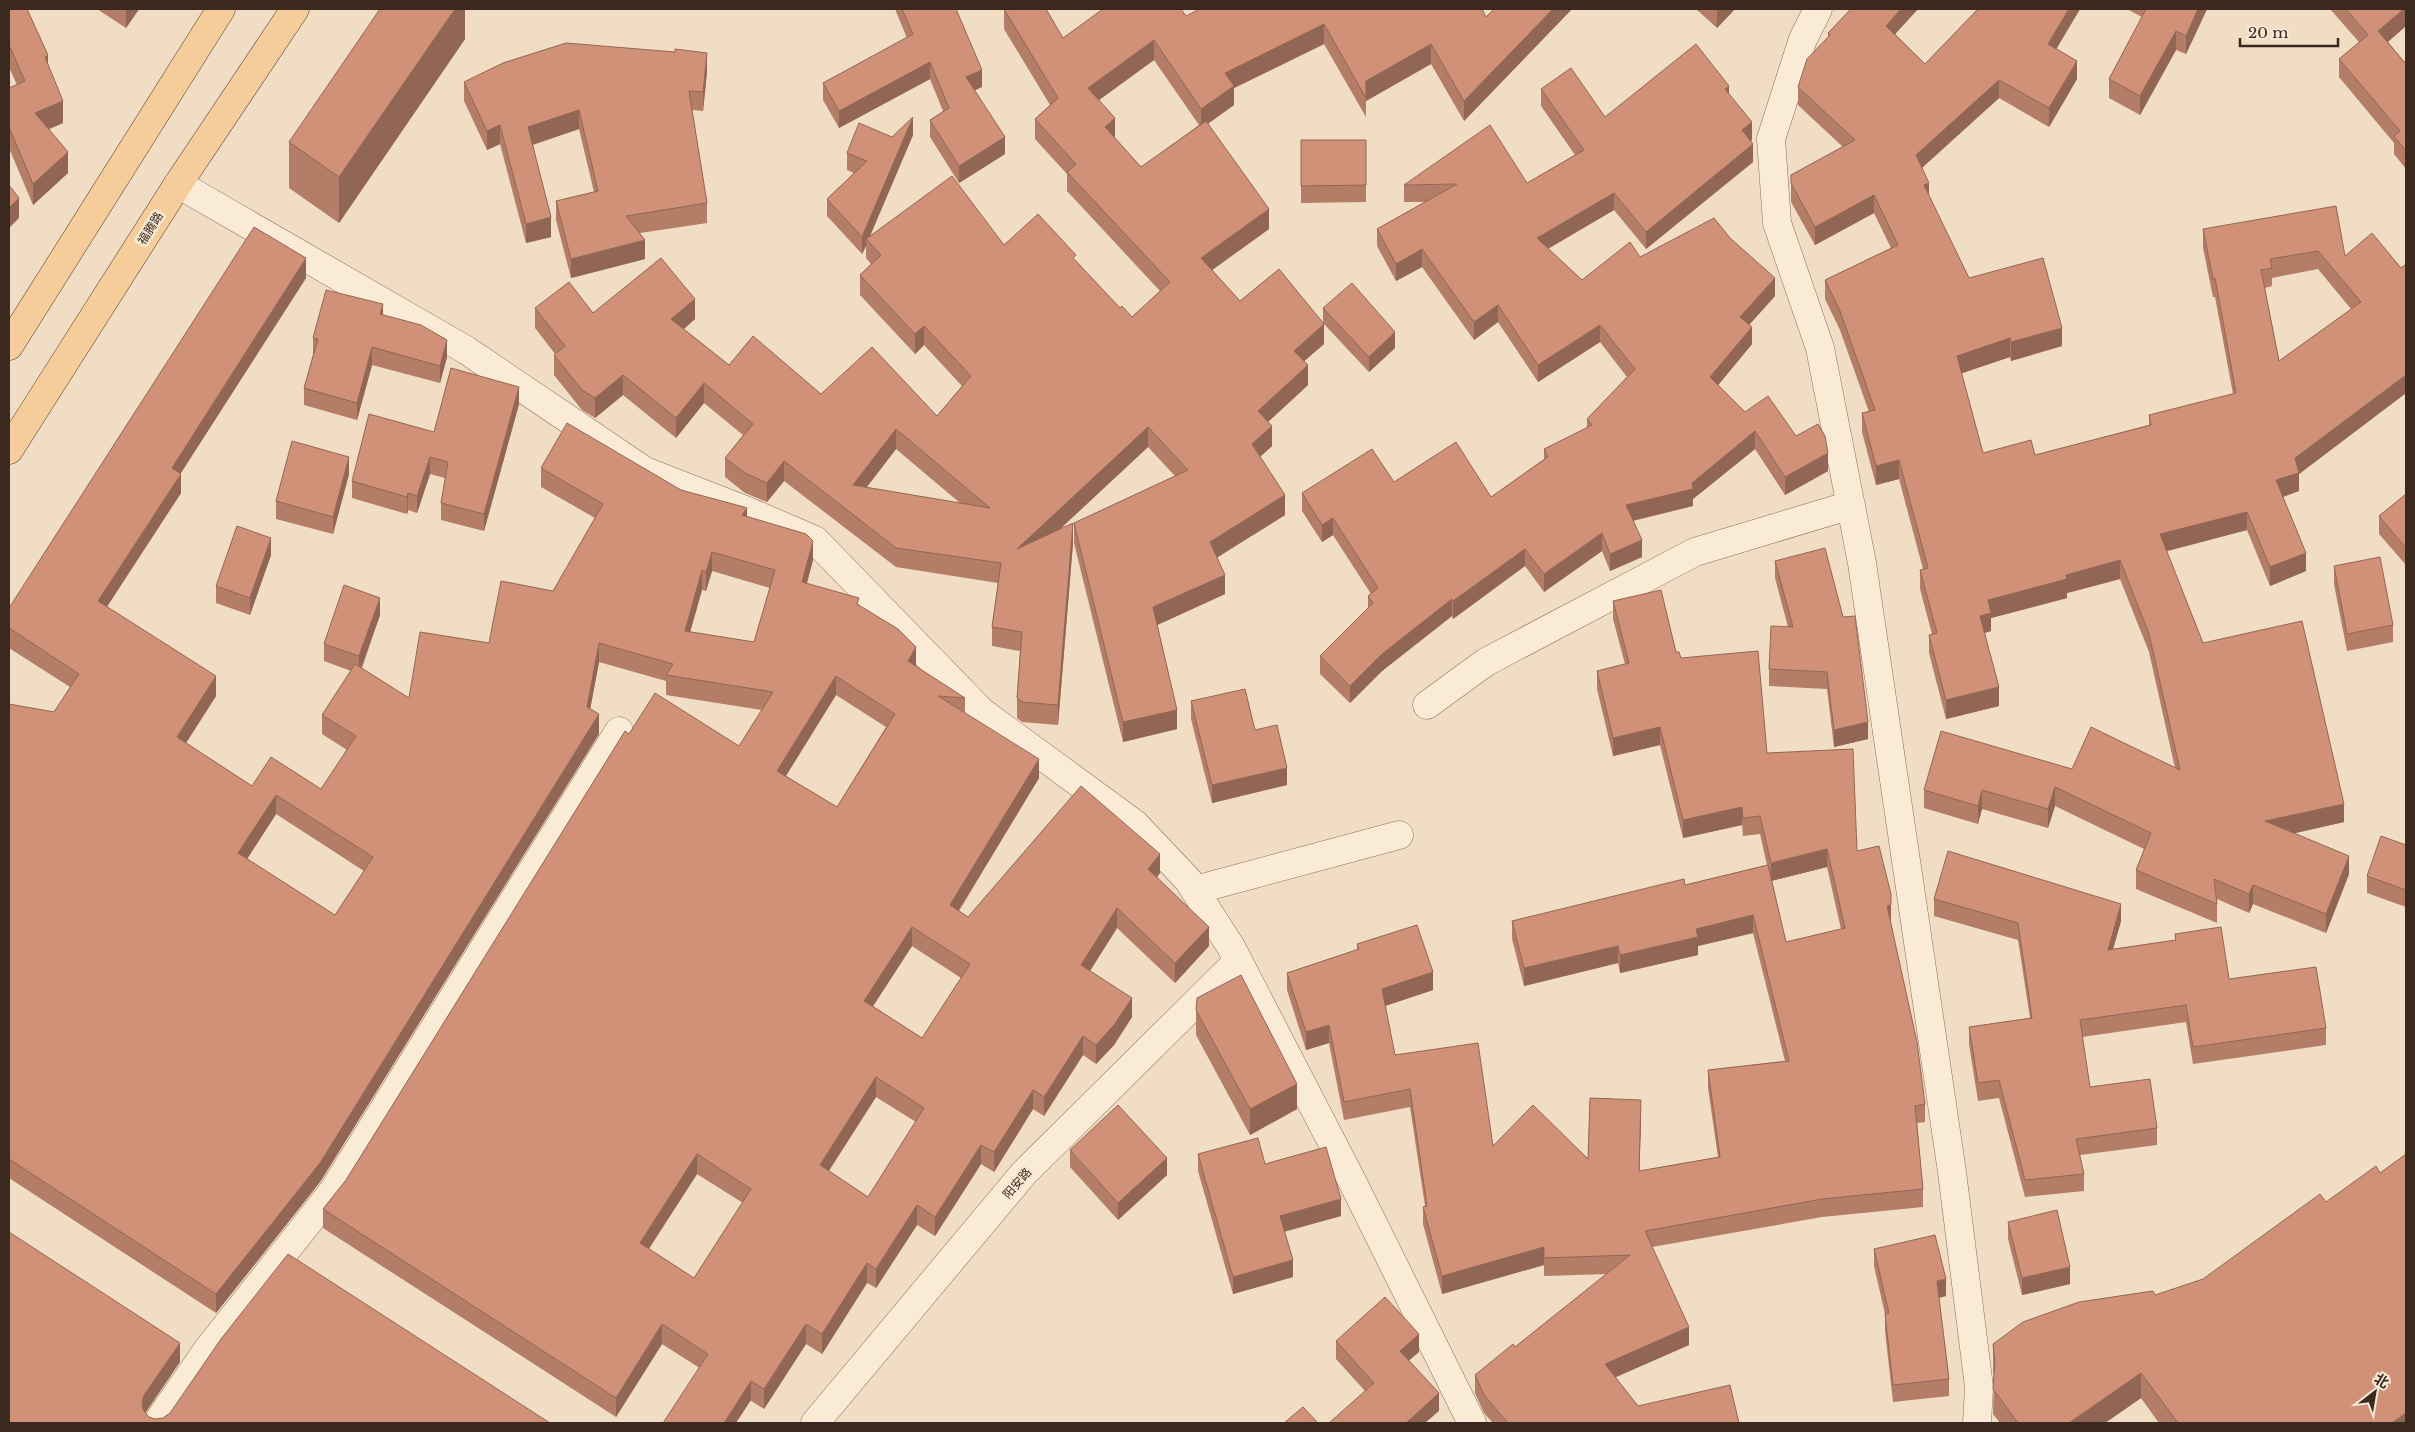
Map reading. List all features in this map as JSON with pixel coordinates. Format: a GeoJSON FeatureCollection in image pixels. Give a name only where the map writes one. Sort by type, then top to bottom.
{"type":"FeatureCollection","features":[{"type":"Feature","properties":{"kind":"main road"},"geometry":{"type":"LineString","coordinates":[[9,346],[221,9]]}},
{"type":"Feature","properties":{"kind":"main road","name":"福腾路"},"geometry":{"type":"LineString","coordinates":[[9,450],[178,184],[295,9]]}},
{"type":"Feature","properties":{"kind":"street"},"geometry":{"type":"LineString","coordinates":[[1818,9],[1803,40],[1771,138],[1777,223],[1820,348],[1864,573],[1952,1172],[1979,1387],[1977,1423]]}},
{"type":"Feature","properties":{"kind":"street"},"geometry":{"type":"LineString","coordinates":[[178,184],[466,350],[645,471],[815,540],[982,712],[1135,824],[1188,880],[1238,961],[1352,1181],[1472,1423]]}},
{"type":"Feature","properties":{"kind":"street"},"geometry":{"type":"LineString","coordinates":[[1427,706],[1486,662],[1695,552],[1851,505]]}},
{"type":"Feature","properties":{"kind":"street"},"geometry":{"type":"LineString","coordinates":[[157,1423],[208,1349],[333,1191],[619,731]]}},
{"type":"Feature","properties":{"kind":"street"},"geometry":{"type":"LineString","coordinates":[[1195,890],[1399,835]]}},
{"type":"Feature","properties":{"kind":"street","name":"阳安路"},"geometry":{"type":"LineString","coordinates":[[816,1423],[1024,1173],[1238,961]]}},
{"type":"Feature","properties":{"kind":"building"},"geometry":{"type":"Polygon","coordinates":[[[9,9],[27,9],[48,55],[45,57],[63,101],[35,113],[68,152],[33,184],[9,127],[9,88],[25,81],[9,45],[9,9]]]}},
{"type":"Feature","properties":{"kind":"building"},"geometry":{"type":"Polygon","coordinates":[[[380,9],[455,9],[339,177],[289,142],[380,9]]]}},
{"type":"Feature","properties":{"kind":"building"},"geometry":{"type":"Polygon","coordinates":[[[902,9],[956,9],[982,70],[966,77],[1005,137],[959,166],[930,120],[949,108],[930,62],[839,111],[823,83],[913,34],[902,9]]]}},
{"type":"Feature","properties":{"kind":"building"},"geometry":{"type":"Polygon","coordinates":[[[1004,9],[1046,9],[1063,38],[1103,9],[1181,9],[1186,16],[1200,9],[1482,9],[1486,17],[1494,9],[1553,9],[1464,101],[1431,44],[1366,81],[1366,98],[1324,24],[1225,73],[1234,86],[1201,109],[1154,40],[1088,88],[1115,118],[1105,127],[1141,167],[1206,121],[1269,209],[1201,258],[1240,301],[1279,269],[1324,324],[1294,351],[1308,365],[1258,411],[1272,426],[1252,444],[1285,495],[1210,542],[1225,575],[1153,607],[1177,710],[1123,722],[1074,523],[1188,470],[1148,427],[1017,549],[1073,523],[1058,705],[1022,702],[1017,698],[1022,632],[992,627],[1001,563],[896,548],[784,461],[767,483],[745,473],[725,458],[753,424],[704,383],[676,418],[623,375],[595,398],[582,390],[554,355],[565,346],[535,308],[569,282],[593,313],[661,258],[695,299],[671,319],[729,365],[753,336],[821,394],[872,347],[937,416],[971,376],[924,326],[915,334],[860,275],[881,255],[866,239],[952,176],[1004,245],[1038,214],[1076,255],[1073,258],[1120,308],[1122,306],[1132,317],[1170,282],[1067,172],[1076,164],[1035,119],[1058,98],[1004,9]],[[896,429],[853,485],[990,508],[896,429]]]}},
{"type":"Feature","properties":{"kind":"building"},"geometry":{"type":"Polygon","coordinates":[[[1851,9],[1901,9],[1886,26],[1925,64],[1978,9],[2069,9],[2048,44],[2077,61],[2049,108],[1999,80],[1916,155],[1929,183],[1924,185],[1969,278],[2043,258],[2062,328],[2011,342],[2010,338],[1957,356],[1983,453],[2031,440],[2035,455],[2151,425],[2149,415],[2236,393],[2215,278],[2213,279],[2203,229],[2336,206],[2345,256],[2372,233],[2401,268],[2406,264],[2406,375],[2295,458],[2299,473],[2276,480],[2306,553],[2270,567],[2247,512],[2160,534],[2203,643],[2302,621],[2344,804],[2265,821],[2349,856],[2326,914],[2253,885],[2249,894],[2214,879],[2217,904],[2136,870],[2151,833],[2055,787],[2048,809],[1982,790],[1978,806],[1924,790],[1941,731],[2072,769],[2091,727],[2180,770],[2149,634],[2120,560],[2066,575],[2067,579],[1988,600],[1991,613],[1980,616],[1999,687],[1946,700],[1929,635],[1937,633],[1920,570],[1928,568],[1899,460],[1876,466],[1862,413],[1875,410],[1840,311],[1825,280],[1898,245],[1874,195],[1815,227],[1791,183],[1791,175],[1855,140],[1798,87],[1807,59],[1830,35],[1828,33],[1851,9]],[[2318,251],[2270,259],[2272,268],[2261,270],[2279,361],[2361,302],[2318,251]]]}},
{"type":"Feature","properties":{"kind":"building"},"geometry":{"type":"Polygon","coordinates":[[[2146,9],[2198,9],[2186,36],[2176,31],[2140,96],[2109,79],[2146,9]]]}},
{"type":"Feature","properties":{"kind":"building"},"geometry":{"type":"Polygon","coordinates":[[[2346,9],[2404,9],[2378,31],[2406,64],[2406,151],[2394,136],[2400,131],[2339,59],[2368,35],[2346,9]]]}},
{"type":"Feature","properties":{"kind":"building"},"geometry":{"type":"Polygon","coordinates":[[[566,43],[675,52],[675,49],[707,53],[703,92],[689,91],[707,203],[626,216],[645,240],[571,259],[556,201],[598,191],[579,110],[528,127],[551,217],[526,224],[500,125],[487,131],[464,82],[503,63],[566,43]]]}},
{"type":"Feature","properties":{"kind":"building"},"geometry":{"type":"Polygon","coordinates":[[[1696,44],[1729,86],[1725,89],[1752,122],[1742,130],[1753,144],[1646,232],[1614,193],[1537,238],[1582,280],[1630,242],[1640,257],[1714,218],[1730,238],[1775,278],[1740,317],[1752,327],[1710,377],[1745,412],[1768,396],[1796,436],[1818,424],[1825,436],[1828,453],[1785,477],[1755,431],[1692,483],[1693,489],[1626,505],[1642,540],[1610,554],[1602,533],[1544,574],[1525,549],[1453,601],[1452,599],[1382,654],[1350,686],[1320,656],[1373,603],[1368,596],[1378,588],[1333,518],[1322,525],[1302,493],[1372,449],[1394,482],[1456,442],[1491,497],[1548,457],[1544,449],[1592,425],[1587,419],[1635,369],[1600,325],[1538,365],[1498,305],[1474,322],[1422,249],[1396,264],[1377,229],[1457,184],[1404,185],[1490,125],[1527,183],[1584,150],[1541,89],[1571,68],[1605,117],[1696,44]]]}},
{"type":"Feature","properties":{"kind":"building"},"geometry":{"type":"Polygon","coordinates":[[[913,117],[862,237],[827,199],[867,161],[847,153],[859,123],[892,137],[913,117]]]}},
{"type":"Feature","properties":{"kind":"building"},"geometry":{"type":"Polygon","coordinates":[[[1301,140],[1366,140],[1366,185],[1301,186],[1301,140]]]}},
{"type":"Feature","properties":{"kind":"building"},"geometry":{"type":"Polygon","coordinates":[[[9,185],[19,198],[9,208],[9,185]]]}},
{"type":"Feature","properties":{"kind":"building"},"geometry":{"type":"Polygon","coordinates":[[[254,227],[306,258],[172,468],[181,474],[98,601],[216,676],[177,737],[252,786],[271,757],[321,789],[356,736],[322,715],[355,664],[409,698],[420,632],[489,643],[501,581],[553,591],[603,504],[541,468],[567,423],[681,490],[747,508],[742,515],[806,534],[813,541],[802,582],[859,598],[857,604],[898,629],[916,647],[908,661],[965,698],[938,696],[1039,759],[950,905],[968,917],[1081,786],[1160,854],[1148,869],[1209,927],[1175,963],[1117,908],[1081,965],[1132,998],[1114,1025],[1096,1045],[1083,1036],[1044,1097],[1033,1090],[994,1152],[981,1145],[935,1217],[917,1205],[876,1269],[867,1263],[822,1334],[806,1324],[764,1389],[751,1381],[724,1423],[663,1423],[708,1354],[662,1324],[616,1398],[323,1209],[346,1180],[625,731],[629,734],[655,693],[739,746],[773,692],[666,675],[673,664],[599,643],[587,707],[599,714],[320,1163],[216,1294],[9,1159],[9,704],[54,712],[79,674],[9,628],[9,608],[254,227]],[[712,552],[706,572],[702,570],[685,631],[754,642],[775,570],[712,552]],[[836,676],[777,771],[837,807],[895,714],[836,676]],[[276,795],[238,853],[335,915],[373,857],[276,795]],[[912,927],[864,1001],[922,1038],[970,964],[912,927]],[[876,1077],[820,1165],[868,1197],[924,1108],[876,1077]],[[697,1154],[640,1243],[694,1278],[751,1189],[697,1154]]]}},
{"type":"Feature","properties":{"kind":"building"},"geometry":{"type":"Polygon","coordinates":[[[1352,283],[1395,332],[1369,357],[1323,308],[1352,283]]]}},
{"type":"Feature","properties":{"kind":"building"},"geometry":{"type":"Polygon","coordinates":[[[326,290],[383,304],[380,314],[421,325],[447,340],[440,366],[372,347],[357,403],[304,388],[318,339],[313,338],[326,290]]]}},
{"type":"Feature","properties":{"kind":"building"},"geometry":{"type":"Polygon","coordinates":[[[451,368],[519,387],[484,514],[441,503],[448,462],[430,457],[417,496],[408,493],[407,497],[352,481],[369,414],[434,432],[451,368]]]}},
{"type":"Feature","properties":{"kind":"building"},"geometry":{"type":"Polygon","coordinates":[[[292,441],[349,457],[333,517],[276,501],[292,441]]]}},
{"type":"Feature","properties":{"kind":"building"},"geometry":{"type":"Polygon","coordinates":[[[2406,494],[2406,548],[2379,516],[2406,494]]]}},
{"type":"Feature","properties":{"kind":"building"},"geometry":{"type":"Polygon","coordinates":[[[237,526],[271,538],[250,598],[216,586],[237,526]]]}},
{"type":"Feature","properties":{"kind":"building"},"geometry":{"type":"Polygon","coordinates":[[[1825,548],[1843,617],[1855,616],[1868,722],[1834,730],[1827,672],[1769,669],[1771,626],[1793,627],[1775,561],[1825,548]]]}},
{"type":"Feature","properties":{"kind":"building"},"geometry":{"type":"Polygon","coordinates":[[[2380,557],[2393,625],[2347,634],[2334,566],[2380,557]]]}},
{"type":"Feature","properties":{"kind":"building"},"geometry":{"type":"Polygon","coordinates":[[[344,585],[380,598],[359,656],[324,644],[344,585]]]}},
{"type":"Feature","properties":{"kind":"building"},"geometry":{"type":"Polygon","coordinates":[[[1661,590],[1676,652],[1679,652],[1681,658],[1758,651],[1767,753],[1853,749],[1857,851],[1879,846],[1891,894],[1891,905],[1887,906],[1917,1042],[1925,1104],[1915,1106],[1923,1189],[1822,1199],[1645,1231],[1689,1327],[1605,1364],[1638,1406],[1730,1385],[1739,1423],[1508,1423],[1484,1395],[1475,1375],[1513,1344],[1515,1347],[1630,1255],[1544,1258],[1544,1247],[1442,1276],[1423,1207],[1427,1206],[1410,1089],[1344,1102],[1329,1025],[1306,1032],[1287,973],[1359,949],[1357,944],[1417,925],[1433,972],[1382,989],[1395,1055],[1478,1043],[1493,1146],[1533,1105],[1588,1159],[1590,1098],[1641,1100],[1639,1171],[1720,1157],[1708,1070],[1789,1061],[1753,915],[1696,929],[1698,937],[1620,955],[1618,946],[1524,968],[1512,921],[1684,879],[1685,885],[1768,865],[1786,942],[1845,928],[1827,849],[1771,863],[1760,816],[1743,818],[1742,807],[1683,820],[1660,727],[1613,738],[1597,671],[1629,663],[1613,601],[1661,590]]]}},
{"type":"Feature","properties":{"kind":"building"},"geometry":{"type":"Polygon","coordinates":[[[1245,689],[1255,730],[1277,725],[1287,768],[1212,785],[1191,701],[1245,689]]]}},
{"type":"Feature","properties":{"kind":"building"},"geometry":{"type":"Polygon","coordinates":[[[2381,836],[2406,845],[2406,890],[2367,876],[2381,836]]]}},
{"type":"Feature","properties":{"kind":"building"},"geometry":{"type":"Polygon","coordinates":[[[1948,851],[2121,904],[2108,950],[2176,940],[2175,934],[2221,927],[2229,979],[2316,967],[2326,1028],[2193,1047],[2186,1005],[2080,1020],[2090,1087],[2150,1079],[2157,1128],[2076,1139],[2084,1174],[2025,1180],[1999,1080],[1978,1083],[1969,1027],[2032,1018],[2018,923],[1934,899],[1948,851]]]}},
{"type":"Feature","properties":{"kind":"building"},"geometry":{"type":"Polygon","coordinates":[[[1241,975],[1297,1084],[1250,1109],[1196,1010],[1197,998],[1241,975]]]}},
{"type":"Feature","properties":{"kind":"building"},"geometry":{"type":"Polygon","coordinates":[[[1118,1105],[1167,1158],[1118,1203],[1070,1150],[1118,1105]]]}},
{"type":"Feature","properties":{"kind":"building"},"geometry":{"type":"Polygon","coordinates":[[[1258,1138],[1265,1164],[1326,1147],[1341,1199],[1280,1216],[1293,1260],[1233,1277],[1198,1154],[1258,1138]]]}},
{"type":"Feature","properties":{"kind":"building"},"geometry":{"type":"Polygon","coordinates":[[[2406,1154],[2406,1413],[2392,1423],[2178,1423],[2141,1373],[2069,1423],[2018,1423],[1993,1389],[1995,1363],[1993,1344],[2023,1322],[2079,1302],[2153,1291],[2155,1295],[2203,1279],[2320,1194],[2326,1202],[2376,1166],[2380,1173],[2406,1154]]]}},
{"type":"Feature","properties":{"kind":"building"},"geometry":{"type":"Polygon","coordinates":[[[2057,1210],[2070,1267],[2022,1278],[2008,1222],[2057,1210]]]}},
{"type":"Feature","properties":{"kind":"building"},"geometry":{"type":"Polygon","coordinates":[[[9,1232],[180,1343],[144,1395],[142,1402],[143,1410],[149,1417],[155,1419],[163,1418],[170,1413],[221,1339],[288,1254],[550,1423],[9,1423],[9,1232]]]}},
{"type":"Feature","properties":{"kind":"building"},"geometry":{"type":"Polygon","coordinates":[[[1935,1235],[1946,1279],[1937,1281],[1949,1379],[1893,1385],[1885,1314],[1889,1313],[1874,1249],[1935,1235]]]}},
{"type":"Feature","properties":{"kind":"building"},"geometry":{"type":"Polygon","coordinates":[[[1385,1297],[1419,1334],[1400,1351],[1439,1393],[1406,1423],[1329,1423],[1374,1383],[1336,1341],[1385,1297]]]}},
{"type":"Feature","properties":{"kind":"building"},"geometry":{"type":"Polygon","coordinates":[[[1303,1407],[1318,1423],[1284,1423],[1303,1407]]]}}]}
